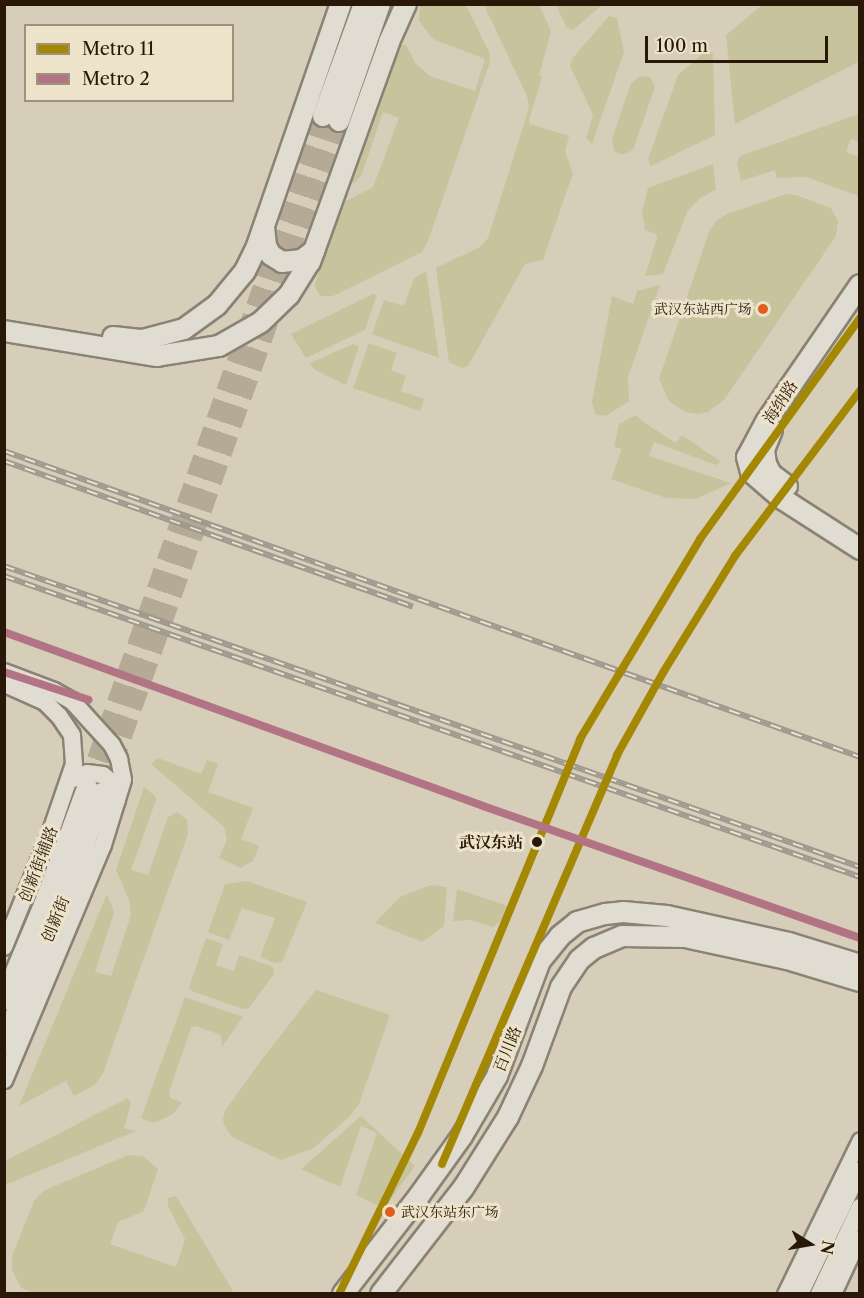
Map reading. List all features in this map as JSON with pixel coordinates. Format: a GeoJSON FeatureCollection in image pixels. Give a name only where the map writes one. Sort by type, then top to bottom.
{"type":"FeatureCollection","features":[{"type":"Feature","properties":{"kind":"main road"},"geometry":{"type":"LineString","coordinates":[[4,318],[143,340],[169,335],[202,318],[217,305],[244,271],[264,224],[341,4]]}},
{"type":"Feature","properties":{"kind":"main road"},"geometry":{"type":"LineString","coordinates":[[364,4],[331,118],[380,4]]}},
{"type":"Feature","properties":{"kind":"main road"},"geometry":{"type":"LineString","coordinates":[[4,331],[157,356],[219,346],[248,331],[277,308],[301,279],[315,250],[389,42],[406,4]]}},
{"type":"Feature","properties":{"kind":"main road"},"geometry":{"type":"LineString","coordinates":[[264,224],[266,246],[272,255],[282,262],[302,260],[315,250]]}},
{"type":"Feature","properties":{"kind":"main road","name":"海纳路"},"geometry":{"type":"LineString","coordinates":[[860,285],[766,422],[747,457],[751,472],[781,498],[860,549]]}},
{"type":"Feature","properties":{"kind":"main road","name":"海纳路"},"geometry":{"type":"LineString","coordinates":[[860,302],[774,427],[764,450],[771,474],[860,533]]}},
{"type":"Feature","properties":{"kind":"main road","name":"创新街"},"geometry":{"type":"LineString","coordinates":[[4,1000],[94,791]]}},
{"type":"Feature","properties":{"kind":"main road","name":"创新街"},"geometry":{"type":"LineString","coordinates":[[4,1044],[80,856],[94,791]]}},
{"type":"Feature","properties":{"kind":"main road","name":"百川路"},"geometry":{"type":"LineString","coordinates":[[344,1293],[462,1136],[496,1076],[540,961],[560,936],[577,922],[605,914],[641,913],[712,925],[789,943],[860,965]]}},
{"type":"Feature","properties":{"kind":"main road","name":"百川路"},"geometry":{"type":"LineString","coordinates":[[381,1293],[464,1187],[508,1117],[532,1066],[568,972],[594,948],[622,936],[685,937],[787,959],[860,981]]}},
{"type":"Feature","properties":{"kind":"main road"},"geometry":{"type":"LineString","coordinates":[[513,1033],[530,1009],[539,1011],[532,1066]]}},
{"type":"Feature","properties":{"kind":"street"},"geometry":{"type":"LineString","coordinates":[[4,672],[54,691],[72,701],[112,745],[119,759],[123,780],[94,791]]}},
{"type":"Feature","properties":{"kind":"street"},"geometry":{"type":"LineString","coordinates":[[4,684],[45,702],[59,716],[72,735],[74,764],[94,791],[74,916],[4,1080]]}},
{"type":"Feature","properties":{"kind":"street","name":"创新街辅路"},"geometry":{"type":"LineString","coordinates":[[4,947],[94,791]]}},
{"type":"Feature","properties":{"kind":"street"},"geometry":{"type":"LineString","coordinates":[[785,1293],[860,1140]]}},
{"type":"Feature","properties":{"kind":"street"},"geometry":{"type":"LineString","coordinates":[[800,1293],[860,1170]]}},
{"type":"Feature","properties":{"kind":"street"},"geometry":{"type":"LineString","coordinates":[[819,1293],[860,1207]]}},
{"type":"Feature","properties":{"kind":"street"},"geometry":{"type":"LineString","coordinates":[[834,1293],[860,1238]]}},
{"type":"Feature","properties":{"kind":"shaded area"},"geometry":{"type":"Polygon","coordinates":[[[420,5],[466,5],[490,54],[489,65],[428,241],[422,252],[333,296],[320,296],[315,283],[341,207],[346,201],[373,187],[399,118],[383,112],[361,176],[354,183],[351,182],[398,45],[406,45],[416,64],[430,76],[475,91],[485,59],[433,39],[419,21],[420,5]]]}},
{"type":"Feature","properties":{"kind":"shaded area"},"geometry":{"type":"Polygon","coordinates":[[[484,5],[539,5],[551,31],[539,76],[542,77],[529,120],[530,124],[569,136],[565,152],[573,173],[543,260],[525,264],[468,366],[462,368],[449,362],[436,268],[480,247],[488,238],[529,108],[527,96],[484,5]]]}},
{"type":"Feature","properties":{"kind":"shaded area"},"geometry":{"type":"Polygon","coordinates":[[[556,5],[602,5],[573,30],[567,28],[556,5]]]}},
{"type":"Feature","properties":{"kind":"shaded area"},"geometry":{"type":"Polygon","coordinates":[[[762,5],[859,5],[859,62],[735,124],[726,35],[762,5]]]}},
{"type":"Feature","properties":{"kind":"shaded area"},"geometry":{"type":"Polygon","coordinates":[[[609,16],[617,18],[624,52],[592,144],[586,138],[593,115],[570,66],[572,59],[609,16]]]}},
{"type":"Feature","properties":{"kind":"shaded area"},"geometry":{"type":"Polygon","coordinates":[[[707,50],[713,54],[715,135],[651,166],[648,159],[678,75],[707,50]]]}},
{"type":"Feature","properties":{"kind":"shaded area"},"geometry":{"type":"Polygon","coordinates":[[[641,76],[650,77],[655,87],[633,150],[623,155],[614,151],[612,139],[631,83],[641,76]]]}},
{"type":"Feature","properties":{"kind":"shaded area"},"geometry":{"type":"Polygon","coordinates":[[[859,114],[859,142],[851,139],[846,152],[859,157],[859,196],[806,177],[777,178],[775,170],[741,181],[737,163],[740,156],[859,114]]]}},
{"type":"Feature","properties":{"kind":"shaded area"},"geometry":{"type":"Polygon","coordinates":[[[713,164],[716,190],[700,198],[688,210],[663,274],[645,276],[657,238],[656,234],[645,230],[642,212],[648,188],[713,164]]]}},
{"type":"Feature","properties":{"kind":"shaded area"},"geometry":{"type":"Polygon","coordinates":[[[786,194],[796,195],[831,208],[838,221],[836,236],[724,400],[708,412],[698,414],[685,412],[669,401],[659,379],[709,232],[715,222],[727,214],[786,194]]]}},
{"type":"Feature","properties":{"kind":"shaded area"},"geometry":{"type":"Polygon","coordinates":[[[426,271],[439,358],[372,334],[384,300],[404,306],[414,278],[426,271]]]}},
{"type":"Feature","properties":{"kind":"shaded area"},"geometry":{"type":"Polygon","coordinates":[[[660,285],[628,377],[629,401],[606,416],[595,414],[592,402],[612,296],[633,304],[637,291],[660,285]]]}},
{"type":"Feature","properties":{"kind":"shaded area"},"geometry":{"type":"Polygon","coordinates":[[[373,294],[377,295],[365,330],[306,358],[291,334],[373,294]]]}},
{"type":"Feature","properties":{"kind":"shaded area"},"geometry":{"type":"Polygon","coordinates":[[[369,343],[397,353],[391,370],[406,376],[401,391],[424,399],[420,411],[353,388],[369,343]]]}},
{"type":"Feature","properties":{"kind":"shaded area"},"geometry":{"type":"Polygon","coordinates":[[[353,344],[359,346],[346,385],[315,370],[310,363],[353,344]]]}},
{"type":"Feature","properties":{"kind":"shaded area"},"geometry":{"type":"Polygon","coordinates":[[[636,415],[676,443],[682,435],[720,461],[717,465],[713,464],[654,442],[649,456],[731,483],[696,499],[666,498],[611,479],[622,449],[614,447],[619,424],[636,415]]]}},
{"type":"Feature","properties":{"kind":"shaded area"},"geometry":{"type":"Polygon","coordinates":[[[158,758],[201,774],[207,760],[218,764],[208,792],[253,808],[241,839],[259,846],[253,861],[241,868],[219,858],[227,840],[224,827],[151,764],[158,758]]]}},
{"type":"Feature","properties":{"kind":"shaded area"},"geometry":{"type":"Polygon","coordinates":[[[144,787],[156,797],[156,800],[131,870],[148,875],[168,817],[177,812],[187,820],[188,834],[103,1073],[95,1085],[74,1096],[66,1081],[19,1106],[107,894],[114,912],[95,972],[111,976],[131,915],[129,900],[116,870],[144,787]]]}},
{"type":"Feature","properties":{"kind":"shaded area"},"geometry":{"type":"Polygon","coordinates":[[[247,881],[307,902],[282,962],[275,963],[260,957],[275,918],[242,908],[229,940],[208,932],[225,884],[247,881]]]}},
{"type":"Feature","properties":{"kind":"shaded area"},"geometry":{"type":"Polygon","coordinates":[[[431,885],[447,887],[444,926],[422,942],[375,923],[400,897],[431,885]]]}},
{"type":"Feature","properties":{"kind":"shaded area"},"geometry":{"type":"Polygon","coordinates":[[[457,889],[508,906],[502,920],[493,927],[470,920],[453,921],[457,889]]]}},
{"type":"Feature","properties":{"kind":"shaded area"},"geometry":{"type":"Polygon","coordinates":[[[206,938],[223,944],[216,965],[234,971],[239,955],[273,967],[274,974],[249,1008],[243,1009],[192,991],[189,987],[206,938]]]}},
{"type":"Feature","properties":{"kind":"shaded area"},"geometry":{"type":"Polygon","coordinates":[[[316,990],[390,1015],[359,1104],[348,1118],[314,1148],[281,1160],[232,1137],[223,1119],[225,1111],[263,1058],[316,990]]]}},
{"type":"Feature","properties":{"kind":"shaded area"},"geometry":{"type":"Polygon","coordinates":[[[185,997],[243,1017],[222,1047],[221,1035],[195,1026],[191,1028],[169,1092],[170,1098],[182,1102],[173,1114],[154,1123],[141,1118],[185,997]]]}},
{"type":"Feature","properties":{"kind":"shaded area"},"geometry":{"type":"Polygon","coordinates":[[[128,1098],[131,1103],[124,1128],[136,1131],[5,1185],[5,1161],[128,1098]]]}},
{"type":"Feature","properties":{"kind":"shaded area"},"geometry":{"type":"Polygon","coordinates":[[[361,1116],[415,1166],[384,1208],[356,1195],[377,1133],[361,1126],[340,1187],[301,1169],[361,1116]]]}},
{"type":"Feature","properties":{"kind":"shaded area"},"geometry":{"type":"Polygon","coordinates":[[[128,1155],[143,1156],[158,1169],[144,1211],[118,1222],[110,1244],[176,1267],[185,1239],[168,1206],[168,1198],[176,1196],[234,1293],[37,1294],[21,1288],[12,1270],[12,1256],[34,1201],[43,1191],[128,1155]]]}},
{"type":"Feature","properties":{"kind":"tunnel"},"geometry":{"type":"LineString","coordinates":[[87,788],[323,116]]}},
{"type":"Feature","properties":{"kind":"tunnel"},"geometry":{"type":"LineString","coordinates":[[102,793],[339,121]]}},
{"type":"Feature","properties":{"kind":"railway"},"geometry":{"type":"LineString","coordinates":[[4,451],[860,757]]}},
{"type":"Feature","properties":{"kind":"railway"},"geometry":{"type":"LineString","coordinates":[[4,461],[413,607]]}},
{"type":"Feature","properties":{"kind":"railway"},"geometry":{"type":"LineString","coordinates":[[4,566],[860,867]]}},
{"type":"Feature","properties":{"kind":"railway"},"geometry":{"type":"LineString","coordinates":[[4,576],[860,877]]}},
{"type":"Feature","properties":{"kind":"metro line","name":"11"},"geometry":{"type":"LineString","coordinates":[[339,1294],[418,1133],[580,739],[700,539],[860,318]]}},
{"type":"Feature","properties":{"kind":"metro line","name":"11"},"geometry":{"type":"LineString","coordinates":[[442,1164],[617,755],[664,671],[735,556],[860,391]]}},
{"type":"Feature","properties":{"kind":"metro line","name":"2"},"geometry":{"type":"LineString","coordinates":[[4,632],[483,806],[860,938]]}},
{"type":"Feature","properties":{"kind":"metro line","name":"2"},"geometry":{"type":"LineString","coordinates":[[4,672],[89,700]]}},
{"type":"Feature","properties":{"kind":"place","name":"武汉东站西广场"},"geometry":{"type":"Point","coordinates":[763,309]}},
{"type":"Feature","properties":{"kind":"place","name":"武汉东站"},"geometry":{"type":"Point","coordinates":[537,842]}},
{"type":"Feature","properties":{"kind":"place","name":"武汉东站东广场"},"geometry":{"type":"Point","coordinates":[390,1212]}}]}
